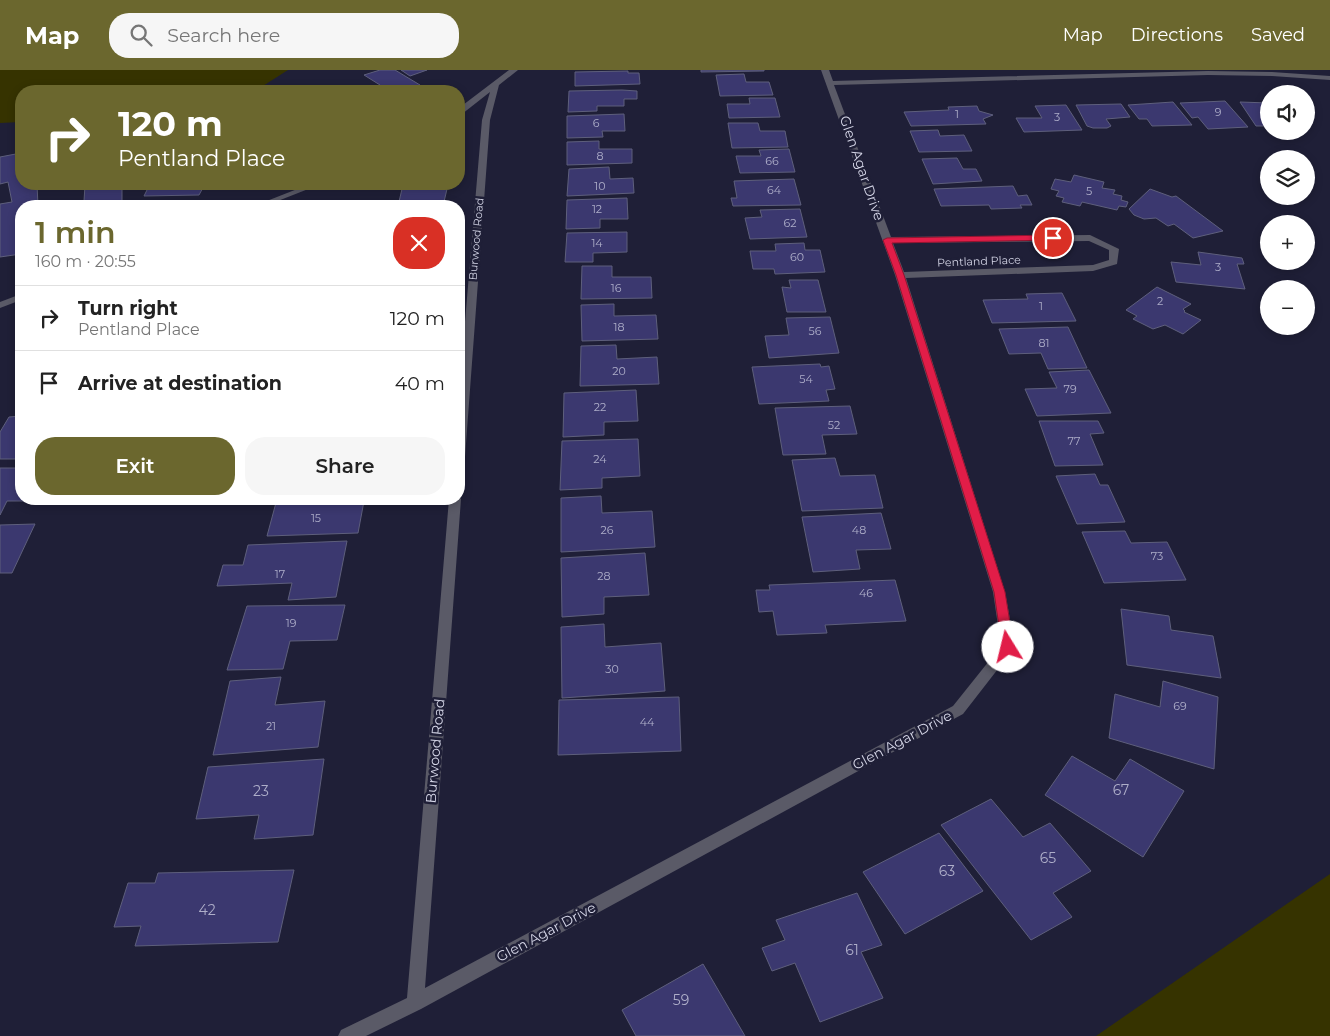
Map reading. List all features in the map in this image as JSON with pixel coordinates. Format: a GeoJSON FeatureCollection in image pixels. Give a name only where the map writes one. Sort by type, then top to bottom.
{"type":"FeatureCollection","features":[{"type":"Feature","properties":{"kind":"street"},"geometry":{"type":"LineString","coordinates":[[465,107],[514,70]]}},
{"type":"Feature","properties":{"kind":"street","name":"Glen Agar Drive"},"geometry":{"type":"LineString","coordinates":[[347,1036],[415,1003],[958,710],[1008,647],[999,592],[900,275],[832,83],[825,70]]}},
{"type":"Feature","properties":{"kind":"street"},"geometry":{"type":"LineString","coordinates":[[832,83],[1208,74],[1272,74],[1330,78]]}},
{"type":"Feature","properties":{"kind":"street","name":"Burwood Road"},"geometry":{"type":"LineString","coordinates":[[465,381],[486,120],[496,83]]}},
{"type":"Feature","properties":{"kind":"street"},"geometry":{"type":"LineString","coordinates":[[274,200],[301,190]]}},
{"type":"Feature","properties":{"kind":"street","name":"Pentland Place"},"geometry":{"type":"LineString","coordinates":[[887,240],[1090,238],[1114,249],[1114,262],[1092,268],[900,275]]}},
{"type":"Feature","properties":{"kind":"street"},"geometry":{"type":"LineString","coordinates":[[0,305],[15,299]]}},
{"type":"Feature","properties":{"kind":"street","name":"Burwood Road"},"geometry":{"type":"LineString","coordinates":[[415,1003],[455,505]]}},
{"type":"Feature","properties":{"kind":"shaded area"},"geometry":{"type":"Polygon","coordinates":[[[0,70],[288,70],[264,85],[15,85],[15,122],[0,123],[0,70]]]}},
{"type":"Feature","properties":{"kind":"shaded area"},"geometry":{"type":"Polygon","coordinates":[[[1330,874],[1330,1036],[1096,1036],[1330,874]]]}},
{"type":"Feature","properties":{"kind":"building"},"geometry":{"type":"Polygon","coordinates":[[[380,70],[395,70],[420,85],[380,85],[364,75],[380,70]]]}},
{"type":"Feature","properties":{"kind":"building"},"geometry":{"type":"Polygon","coordinates":[[[401,70],[427,70],[410,76],[401,70]]]}},
{"type":"Feature","properties":{"kind":"building"},"geometry":{"type":"Polygon","coordinates":[[[701,70],[764,70],[764,71],[701,72],[701,70]]]}},
{"type":"Feature","properties":{"kind":"building"},"geometry":{"type":"Polygon","coordinates":[[[628,71],[628,73],[639,73],[640,84],[575,86],[575,72],[628,71]]]}},
{"type":"Feature","properties":{"kind":"building"},"geometry":{"type":"Polygon","coordinates":[[[744,74],[746,82],[769,82],[773,95],[720,96],[716,75],[744,74]]]}},
{"type":"Feature","properties":{"kind":"building"},"geometry":{"type":"Polygon","coordinates":[[[569,91],[637,91],[637,99],[624,99],[624,106],[597,106],[597,111],[568,112],[569,91]]]}},
{"type":"Feature","properties":{"kind":"building"},"geometry":{"type":"Polygon","coordinates":[[[749,98],[775,98],[780,117],[729,118],[727,104],[750,104],[749,98]]]}},
{"type":"Feature","properties":{"kind":"building"},"geometry":{"type":"Polygon","coordinates":[[[1225,101],[1248,127],[1208,129],[1198,117],[1192,118],[1180,103],[1225,101]]]}},
{"type":"Feature","properties":{"kind":"building"},"geometry":{"type":"Polygon","coordinates":[[[1173,102],[1192,125],[1152,126],[1147,119],[1139,119],[1128,105],[1173,102]]]}},
{"type":"Feature","properties":{"kind":"building"},"geometry":{"type":"Polygon","coordinates":[[[1240,102],[1260,103],[1260,126],[1256,126],[1240,102]]]}},
{"type":"Feature","properties":{"kind":"building"},"geometry":{"type":"Polygon","coordinates":[[[1121,104],[1130,117],[1106,119],[1111,126],[1107,128],[1087,126],[1076,105],[1121,104]]]}},
{"type":"Feature","properties":{"kind":"building"},"geometry":{"type":"Polygon","coordinates":[[[1066,105],[1082,130],[1024,132],[1016,118],[1042,118],[1035,106],[1066,105]]]}},
{"type":"Feature","properties":{"kind":"building"},"geometry":{"type":"Polygon","coordinates":[[[977,106],[979,111],[993,115],[983,119],[986,124],[911,126],[904,112],[949,110],[948,107],[977,106]]]}},
{"type":"Feature","properties":{"kind":"building"},"geometry":{"type":"Polygon","coordinates":[[[624,114],[625,131],[602,131],[603,137],[567,138],[567,116],[624,114]]]}},
{"type":"Feature","properties":{"kind":"building"},"geometry":{"type":"Polygon","coordinates":[[[728,123],[758,123],[760,131],[785,131],[788,147],[732,148],[728,123]]]}},
{"type":"Feature","properties":{"kind":"building"},"geometry":{"type":"Polygon","coordinates":[[[938,130],[940,136],[964,135],[972,151],[919,152],[910,131],[938,130]]]}},
{"type":"Feature","properties":{"kind":"building"},"geometry":{"type":"Polygon","coordinates":[[[599,141],[599,149],[632,149],[632,163],[567,165],[567,142],[599,141]]]}},
{"type":"Feature","properties":{"kind":"building"},"geometry":{"type":"Polygon","coordinates":[[[789,149],[795,172],[740,173],[736,156],[761,156],[759,150],[789,149]]]}},
{"type":"Feature","properties":{"kind":"building"},"geometry":{"type":"Polygon","coordinates":[[[15,154],[15,190],[37,190],[38,200],[15,200],[15,255],[0,257],[0,204],[12,202],[8,182],[0,184],[0,157],[15,154]]]}},
{"type":"Feature","properties":{"kind":"building"},"geometry":{"type":"Polygon","coordinates":[[[957,158],[963,169],[976,169],[982,181],[933,184],[922,159],[957,158]]]}},
{"type":"Feature","properties":{"kind":"building"},"geometry":{"type":"Polygon","coordinates":[[[609,167],[610,179],[633,178],[634,193],[567,196],[569,169],[609,167]]]}},
{"type":"Feature","properties":{"kind":"building"},"geometry":{"type":"Polygon","coordinates":[[[1074,175],[1104,182],[1102,188],[1115,190],[1113,194],[1122,196],[1121,200],[1128,202],[1126,207],[1119,206],[1117,210],[1082,202],[1080,206],[1062,202],[1064,198],[1056,196],[1059,191],[1051,189],[1055,179],[1071,182],[1074,175]]]}},
{"type":"Feature","properties":{"kind":"building"},"geometry":{"type":"Polygon","coordinates":[[[794,179],[801,205],[733,206],[731,198],[737,198],[734,181],[794,179]]]}},
{"type":"Feature","properties":{"kind":"building"},"geometry":{"type":"Polygon","coordinates":[[[1013,186],[1018,196],[1027,195],[1032,205],[1020,205],[1022,208],[991,209],[989,205],[941,206],[934,189],[1013,186]]]}},
{"type":"Feature","properties":{"kind":"building"},"geometry":{"type":"Polygon","coordinates":[[[1150,189],[1172,197],[1176,196],[1223,231],[1193,238],[1174,224],[1168,226],[1156,218],[1144,219],[1134,215],[1129,209],[1150,189]]]}},
{"type":"Feature","properties":{"kind":"building"},"geometry":{"type":"Polygon","coordinates":[[[85,190],[122,190],[122,200],[84,200],[85,190]]]}},
{"type":"Feature","properties":{"kind":"building"},"geometry":{"type":"Polygon","coordinates":[[[147,190],[202,190],[199,195],[144,196],[147,190]]]}},
{"type":"Feature","properties":{"kind":"building"},"geometry":{"type":"Polygon","coordinates":[[[402,190],[447,190],[444,200],[399,200],[402,190]]]}},
{"type":"Feature","properties":{"kind":"building"},"geometry":{"type":"Polygon","coordinates":[[[627,198],[628,219],[600,219],[600,228],[566,229],[567,200],[627,198]]]}},
{"type":"Feature","properties":{"kind":"building"},"geometry":{"type":"Polygon","coordinates":[[[800,209],[807,237],[750,239],[745,218],[762,217],[760,210],[800,209]]]}},
{"type":"Feature","properties":{"kind":"building"},"geometry":{"type":"Polygon","coordinates":[[[627,232],[627,252],[593,253],[593,262],[565,262],[567,233],[627,232]]]}},
{"type":"Feature","properties":{"kind":"building"},"geometry":{"type":"Polygon","coordinates":[[[804,243],[805,250],[820,250],[825,272],[775,274],[774,269],[753,269],[750,251],[776,251],[775,244],[804,243]]]}},
{"type":"Feature","properties":{"kind":"building"},"geometry":{"type":"Polygon","coordinates":[[[1198,252],[1242,258],[1244,264],[1237,264],[1245,289],[1176,282],[1171,262],[1201,265],[1198,252]]]}},
{"type":"Feature","properties":{"kind":"building"},"geometry":{"type":"Polygon","coordinates":[[[582,266],[612,266],[612,277],[651,277],[652,298],[581,299],[582,266]]]}},
{"type":"Feature","properties":{"kind":"building"},"geometry":{"type":"Polygon","coordinates":[[[789,280],[818,280],[826,312],[787,312],[782,287],[791,288],[789,280]]]}},
{"type":"Feature","properties":{"kind":"building"},"geometry":{"type":"Polygon","coordinates":[[[1157,287],[1191,304],[1183,309],[1184,312],[1201,320],[1183,334],[1165,325],[1153,329],[1133,319],[1137,316],[1126,310],[1157,287]]]}},
{"type":"Feature","properties":{"kind":"building"},"geometry":{"type":"Polygon","coordinates":[[[1062,293],[1076,321],[992,323],[983,300],[1028,299],[1026,294],[1062,293]]]}},
{"type":"Feature","properties":{"kind":"building"},"geometry":{"type":"Polygon","coordinates":[[[614,304],[614,316],[656,315],[658,339],[582,341],[581,305],[614,304]]]}},
{"type":"Feature","properties":{"kind":"building"},"geometry":{"type":"Polygon","coordinates":[[[830,317],[839,353],[769,358],[765,336],[789,335],[786,318],[830,317]]]}},
{"type":"Feature","properties":{"kind":"building"},"geometry":{"type":"Polygon","coordinates":[[[1068,327],[1087,368],[1048,369],[1041,353],[1009,354],[999,329],[1068,327]]]}},
{"type":"Feature","properties":{"kind":"building"},"geometry":{"type":"Polygon","coordinates":[[[616,345],[617,359],[657,357],[659,384],[580,386],[581,346],[616,345]]]}},
{"type":"Feature","properties":{"kind":"building"},"geometry":{"type":"Polygon","coordinates":[[[820,364],[821,367],[829,366],[835,389],[826,390],[829,401],[759,404],[752,367],[820,364]]]}},
{"type":"Feature","properties":{"kind":"building"},"geometry":{"type":"Polygon","coordinates":[[[1089,370],[1111,413],[1037,416],[1025,389],[1057,388],[1049,372],[1089,370]]]}},
{"type":"Feature","properties":{"kind":"building"},"geometry":{"type":"Polygon","coordinates":[[[636,390],[638,421],[604,422],[604,435],[563,437],[564,393],[636,390]]]}},
{"type":"Feature","properties":{"kind":"building"},"geometry":{"type":"Polygon","coordinates":[[[850,406],[857,434],[822,435],[826,454],[783,455],[775,408],[850,406]]]}},
{"type":"Feature","properties":{"kind":"building"},"geometry":{"type":"Polygon","coordinates":[[[15,416],[15,459],[0,459],[0,432],[9,417],[15,416]]]}},
{"type":"Feature","properties":{"kind":"building"},"geometry":{"type":"Polygon","coordinates":[[[1039,421],[1098,421],[1104,433],[1090,434],[1103,465],[1055,466],[1039,421]]]}},
{"type":"Feature","properties":{"kind":"building"},"geometry":{"type":"Polygon","coordinates":[[[638,439],[640,476],[602,478],[602,488],[560,490],[562,441],[638,439]]]}},
{"type":"Feature","properties":{"kind":"building"},"geometry":{"type":"Polygon","coordinates":[[[835,458],[840,476],[875,475],[883,508],[802,511],[792,460],[835,458]]]}},
{"type":"Feature","properties":{"kind":"building"},"geometry":{"type":"Polygon","coordinates":[[[0,468],[15,468],[15,501],[7,501],[0,515],[0,468]]]}},
{"type":"Feature","properties":{"kind":"building"},"geometry":{"type":"Polygon","coordinates":[[[1095,474],[1100,485],[1108,485],[1125,522],[1077,524],[1056,476],[1095,474]]]}},
{"type":"Feature","properties":{"kind":"building"},"geometry":{"type":"Polygon","coordinates":[[[601,496],[602,513],[652,511],[655,547],[561,552],[561,498],[601,496]]]}},
{"type":"Feature","properties":{"kind":"building"},"geometry":{"type":"Polygon","coordinates":[[[275,505],[363,505],[358,533],[267,536],[275,505]]]}},
{"type":"Feature","properties":{"kind":"building"},"geometry":{"type":"Polygon","coordinates":[[[881,513],[891,549],[856,550],[860,569],[813,572],[802,517],[881,513]]]}},
{"type":"Feature","properties":{"kind":"building"},"geometry":{"type":"Polygon","coordinates":[[[35,524],[12,573],[0,573],[0,525],[35,524]]]}},
{"type":"Feature","properties":{"kind":"building"},"geometry":{"type":"Polygon","coordinates":[[[1125,531],[1131,543],[1167,542],[1186,580],[1104,583],[1082,532],[1125,531]]]}},
{"type":"Feature","properties":{"kind":"building"},"geometry":{"type":"Polygon","coordinates":[[[347,541],[336,597],[288,600],[292,583],[217,586],[223,565],[243,565],[248,545],[347,541]]]}},
{"type":"Feature","properties":{"kind":"building"},"geometry":{"type":"Polygon","coordinates":[[[645,553],[649,595],[604,597],[604,614],[562,617],[561,558],[645,553]]]}},
{"type":"Feature","properties":{"kind":"building"},"geometry":{"type":"Polygon","coordinates":[[[895,580],[906,621],[825,625],[827,633],[777,635],[773,611],[759,612],[756,590],[770,590],[769,585],[895,580]]]}},
{"type":"Feature","properties":{"kind":"building"},"geometry":{"type":"Polygon","coordinates":[[[345,605],[337,640],[290,641],[283,669],[227,670],[247,606],[345,605]]]}},
{"type":"Feature","properties":{"kind":"building"},"geometry":{"type":"Polygon","coordinates":[[[1121,609],[1169,616],[1171,630],[1213,636],[1221,678],[1127,665],[1121,609]]]}},
{"type":"Feature","properties":{"kind":"building"},"geometry":{"type":"Polygon","coordinates":[[[604,624],[605,647],[661,643],[665,691],[562,698],[561,627],[604,624]]]}},
{"type":"Feature","properties":{"kind":"building"},"geometry":{"type":"Polygon","coordinates":[[[281,677],[275,705],[325,701],[318,747],[213,755],[230,681],[281,677]]]}},
{"type":"Feature","properties":{"kind":"building"},"geometry":{"type":"Polygon","coordinates":[[[1163,681],[1218,697],[1214,769],[1109,738],[1115,694],[1160,707],[1163,681]]]}},
{"type":"Feature","properties":{"kind":"building"},"geometry":{"type":"Polygon","coordinates":[[[679,697],[681,751],[558,755],[559,700],[679,697]]]}},
{"type":"Feature","properties":{"kind":"building"},"geometry":{"type":"Polygon","coordinates":[[[1072,756],[1115,781],[1130,759],[1184,791],[1143,857],[1045,795],[1072,756]]]}},
{"type":"Feature","properties":{"kind":"building"},"geometry":{"type":"Polygon","coordinates":[[[324,759],[313,835],[254,839],[259,815],[196,819],[208,767],[324,759]]]}},
{"type":"Feature","properties":{"kind":"building"},"geometry":{"type":"Polygon","coordinates":[[[991,799],[1023,837],[1050,823],[1091,871],[1053,893],[1072,917],[1031,940],[941,825],[991,799]]]}},
{"type":"Feature","properties":{"kind":"building"},"geometry":{"type":"Polygon","coordinates":[[[939,833],[983,891],[905,934],[863,872],[939,833]]]}},
{"type":"Feature","properties":{"kind":"building"},"geometry":{"type":"Polygon","coordinates":[[[294,870],[278,942],[135,946],[141,926],[114,927],[128,883],[155,883],[158,873],[294,870]]]}},
{"type":"Feature","properties":{"kind":"building"},"geometry":{"type":"Polygon","coordinates":[[[857,893],[882,945],[861,952],[883,998],[820,1022],[795,963],[772,971],[762,948],[785,940],[776,920],[857,893]]]}},
{"type":"Feature","properties":{"kind":"building"},"geometry":{"type":"Polygon","coordinates":[[[703,964],[745,1036],[636,1036],[622,1010],[703,964]]]}},
{"type":"Feature","properties":{"kind":"route"},"geometry":{"type":"LineString","coordinates":[[1008,647],[999,592],[900,275],[887,240],[1053,238]]}}]}
